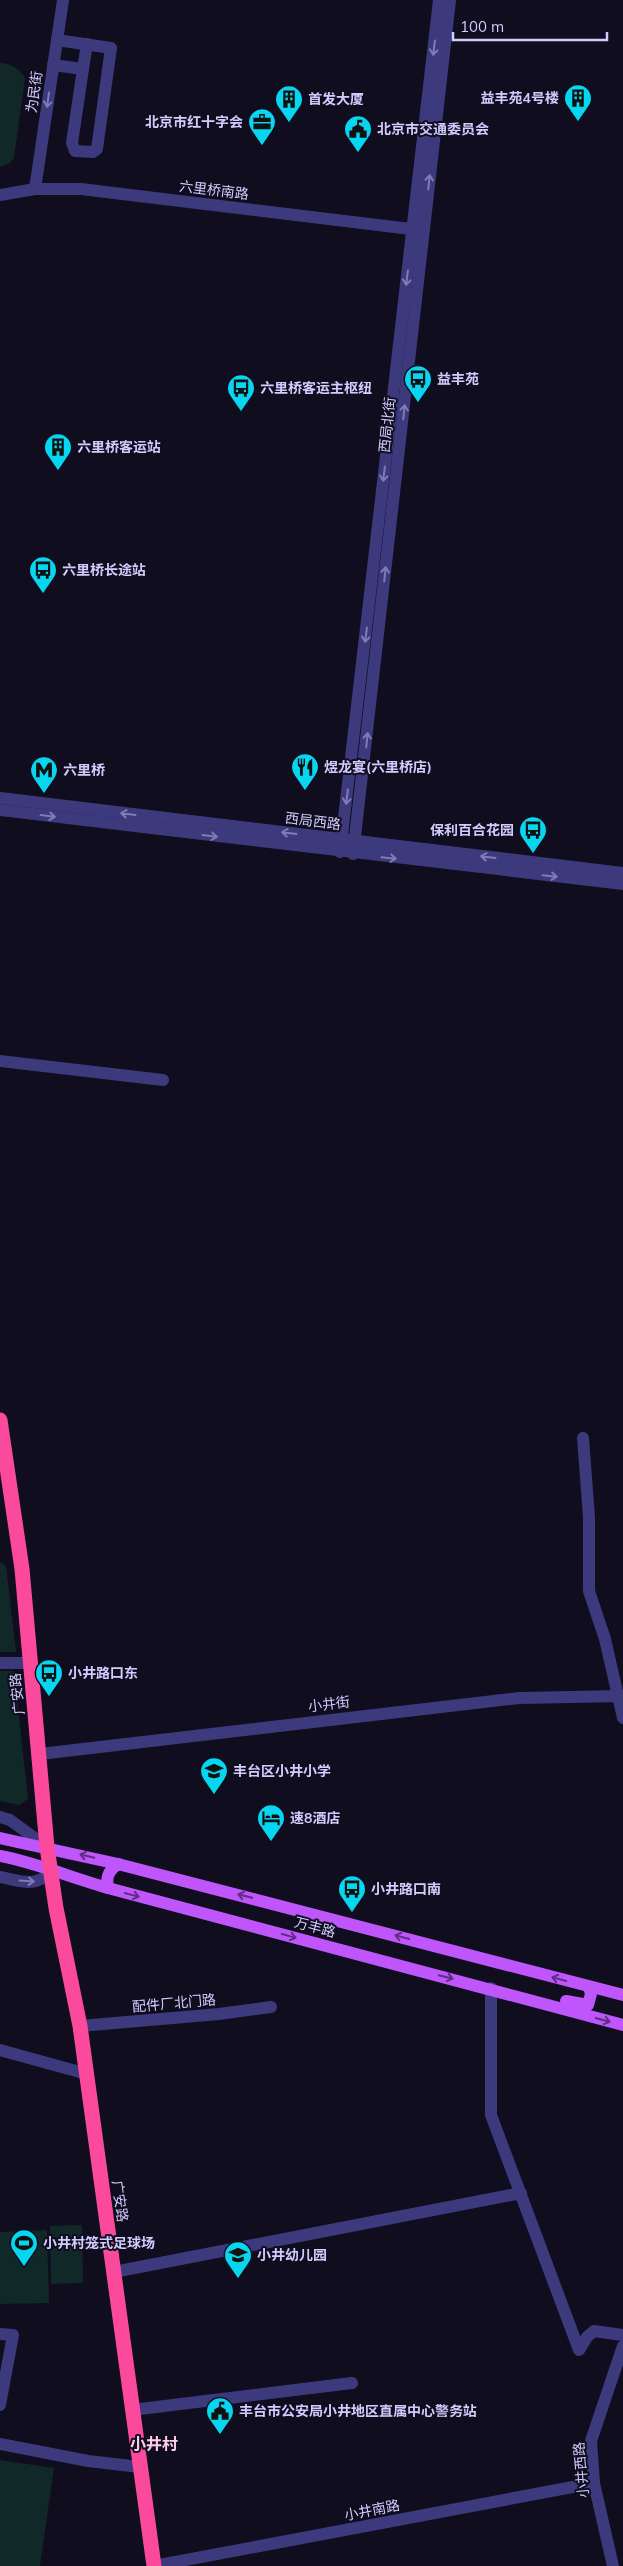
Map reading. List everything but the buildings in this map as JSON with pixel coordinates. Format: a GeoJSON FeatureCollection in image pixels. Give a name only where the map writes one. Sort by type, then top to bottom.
{"type":"FeatureCollection","features":[{"type":"Feature","properties":{"kind":"highway","name":"广安路"},"geometry":{"type":"LineString","coordinates":[[0,1420],[22,1569],[47,1847],[56,1908],[80,2026],[154,2566]]}},
{"type":"Feature","properties":{"kind":"main road","name":"万丰路"},"geometry":{"type":"LineString","coordinates":[[0,1838],[118,1864],[623,1995]]}},
{"type":"Feature","properties":{"kind":"main road","name":"万丰路"},"geometry":{"type":"LineString","coordinates":[[0,1856],[30,1862],[52,1872],[108,1888],[491,1988],[623,2025]]}},
{"type":"Feature","properties":{"kind":"main road"},"geometry":{"type":"LineString","coordinates":[[108,1888],[106,1878],[111,1869],[118,1864]]}},
{"type":"Feature","properties":{"kind":"main road"},"geometry":{"type":"LineString","coordinates":[[491,1988],[518,1988],[588,2005],[591,1994],[589,1987]]}},
{"type":"Feature","properties":{"kind":"street","name":"为民街"},"geometry":{"type":"LineString","coordinates":[[34,189],[63,0]]}},
{"type":"Feature","properties":{"kind":"street","name":"西局北街"},"geometry":{"type":"LineString","coordinates":[[348,846],[418,230],[439,0]]}},
{"type":"Feature","properties":{"kind":"street","name":"西局北街"},"geometry":{"type":"LineString","coordinates":[[418,230],[450,0]]}},
{"type":"Feature","properties":{"kind":"street"},"geometry":{"type":"LineString","coordinates":[[57,40],[87,44],[111,48],[97,148],[93,152],[75,151],[72,143],[87,44]]}},
{"type":"Feature","properties":{"kind":"street"},"geometry":{"type":"LineString","coordinates":[[53,65],[83,69]]}},
{"type":"Feature","properties":{"kind":"street","name":"六里桥南路"},"geometry":{"type":"LineString","coordinates":[[0,195],[34,189],[89,190],[418,230]]}},
{"type":"Feature","properties":{"kind":"street","name":"西局西路"},"geometry":{"type":"LineString","coordinates":[[0,798],[623,884]]}},
{"type":"Feature","properties":{"kind":"street","name":"西局西路"},"geometry":{"type":"LineString","coordinates":[[0,810],[623,873]]}},
{"type":"Feature","properties":{"kind":"street"},"geometry":{"type":"LineString","coordinates":[[0,1061],[163,1080]]}},
{"type":"Feature","properties":{"kind":"street"},"geometry":{"type":"LineString","coordinates":[[583,1438],[589,1517],[589,1591],[621,1695],[623,1718]]}},
{"type":"Feature","properties":{"kind":"street"},"geometry":{"type":"LineString","coordinates":[[0,1663],[30,1663]]}},
{"type":"Feature","properties":{"kind":"street","name":"小井街"},"geometry":{"type":"LineString","coordinates":[[40,1754],[518,1698],[621,1695]]}},
{"type":"Feature","properties":{"kind":"street"},"geometry":{"type":"LineString","coordinates":[[0,1818],[10,1820],[47,1847]]}},
{"type":"Feature","properties":{"kind":"street"},"geometry":{"type":"LineString","coordinates":[[0,1877],[31,1883],[42,1880],[52,1872]]}},
{"type":"Feature","properties":{"kind":"street"},"geometry":{"type":"LineString","coordinates":[[491,1988],[491,2115],[579,2350],[587,2337],[594,2331],[623,2334]]}},
{"type":"Feature","properties":{"kind":"street","name":"配件厂北门路"},"geometry":{"type":"LineString","coordinates":[[80,2026],[219,2014],[271,2007]]}},
{"type":"Feature","properties":{"kind":"street"},"geometry":{"type":"LineString","coordinates":[[0,2050],[87,2074]]}},
{"type":"Feature","properties":{"kind":"street"},"geometry":{"type":"LineString","coordinates":[[114,2272],[520,2193]]}},
{"type":"Feature","properties":{"kind":"street"},"geometry":{"type":"LineString","coordinates":[[0,2334],[13,2335],[0,2406]]}},
{"type":"Feature","properties":{"kind":"street","name":"小井西路"},"geometry":{"type":"LineString","coordinates":[[613,2566],[594,2483],[591,2441],[623,2346]]}},
{"type":"Feature","properties":{"kind":"street"},"geometry":{"type":"LineString","coordinates":[[132,2410],[352,2383]]}},
{"type":"Feature","properties":{"kind":"street"},"geometry":{"type":"LineString","coordinates":[[0,2444],[88,2461],[140,2467]]}},
{"type":"Feature","properties":{"kind":"street","name":"小井南路"},"geometry":{"type":"LineString","coordinates":[[154,2566],[594,2483]]}},
{"type":"Feature","properties":{"kind":"green space"},"geometry":{"type":"Polygon","coordinates":[[[0,63],[15,67],[25,78],[14,158],[10,163],[0,167],[0,63]]]}},
{"type":"Feature","properties":{"kind":"green space"},"geometry":{"type":"Polygon","coordinates":[[[0,1562],[6,1566],[16,1652],[0,1652],[0,1562]]]}},
{"type":"Feature","properties":{"kind":"green space"},"geometry":{"type":"Polygon","coordinates":[[[0,1671],[14,1671],[28,1799],[19,1805],[0,1801],[0,1671]]]}},
{"type":"Feature","properties":{"kind":"green space"},"geometry":{"type":"Polygon","coordinates":[[[82,2225],[83,2283],[51,2284],[50,2226],[82,2225]]]}},
{"type":"Feature","properties":{"kind":"green space","name":"小井村笼式足球场"},"geometry":{"type":"Polygon","coordinates":[[[47,2230],[49,2303],[0,2304],[0,2232],[47,2230]]]}},
{"type":"Feature","properties":{"kind":"green space"},"geometry":{"type":"Polygon","coordinates":[[[0,2460],[54,2468],[40,2566],[0,2566],[0,2460]]]}},
{"type":"Feature","properties":{"kind":"place","name":"益丰苑4号楼"},"geometry":{"type":"Point","coordinates":[578,122]}},
{"type":"Feature","properties":{"kind":"place","name":"首发大厦"},"geometry":{"type":"Point","coordinates":[289,123]}},
{"type":"Feature","properties":{"kind":"place","name":"北京市红十字会"},"geometry":{"type":"Point","coordinates":[262,146]}},
{"type":"Feature","properties":{"kind":"place","name":"北京市交通委员会"},"geometry":{"type":"Point","coordinates":[358,153]}},
{"type":"Feature","properties":{"kind":"place","name":"益丰苑"},"geometry":{"type":"Point","coordinates":[418,403]}},
{"type":"Feature","properties":{"kind":"place","name":"六里桥客运主枢纽"},"geometry":{"type":"Point","coordinates":[241,412]}},
{"type":"Feature","properties":{"kind":"place","name":"六里桥客运站"},"geometry":{"type":"Point","coordinates":[58,471]}},
{"type":"Feature","properties":{"kind":"place","name":"六里桥长途站"},"geometry":{"type":"Point","coordinates":[43,594]}},
{"type":"Feature","properties":{"kind":"place","name":"煜龙宴(六里桥店)"},"geometry":{"type":"Point","coordinates":[305,791]}},
{"type":"Feature","properties":{"kind":"place","name":"六里桥"},"geometry":{"type":"Point","coordinates":[44,794]}},
{"type":"Feature","properties":{"kind":"place","name":"保利百合花园"},"geometry":{"type":"Point","coordinates":[533,854]}},
{"type":"Feature","properties":{"kind":"place","name":"小井路口东"},"geometry":{"type":"Point","coordinates":[49,1697]}},
{"type":"Feature","properties":{"kind":"place","name":"丰台区小井小学"},"geometry":{"type":"Point","coordinates":[214,1795]}},
{"type":"Feature","properties":{"kind":"place","name":"速8酒店"},"geometry":{"type":"Point","coordinates":[271,1842]}},
{"type":"Feature","properties":{"kind":"place","name":"小井路口南"},"geometry":{"type":"Point","coordinates":[352,1913]}},
{"type":"Feature","properties":{"kind":"place","name":"小井村笼式足球场"},"geometry":{"type":"Point","coordinates":[24,2267]}},
{"type":"Feature","properties":{"kind":"place","name":"小井幼儿园"},"geometry":{"type":"Point","coordinates":[238,2279]}},
{"type":"Feature","properties":{"kind":"place","name":"丰台市公安局小井地区直属中心警务站"},"geometry":{"type":"Point","coordinates":[220,2435]}},
{"type":"Feature","properties":{"kind":"district","name":"小井村"},"geometry":{"type":"Point","coordinates":[154,2444]}}]}
